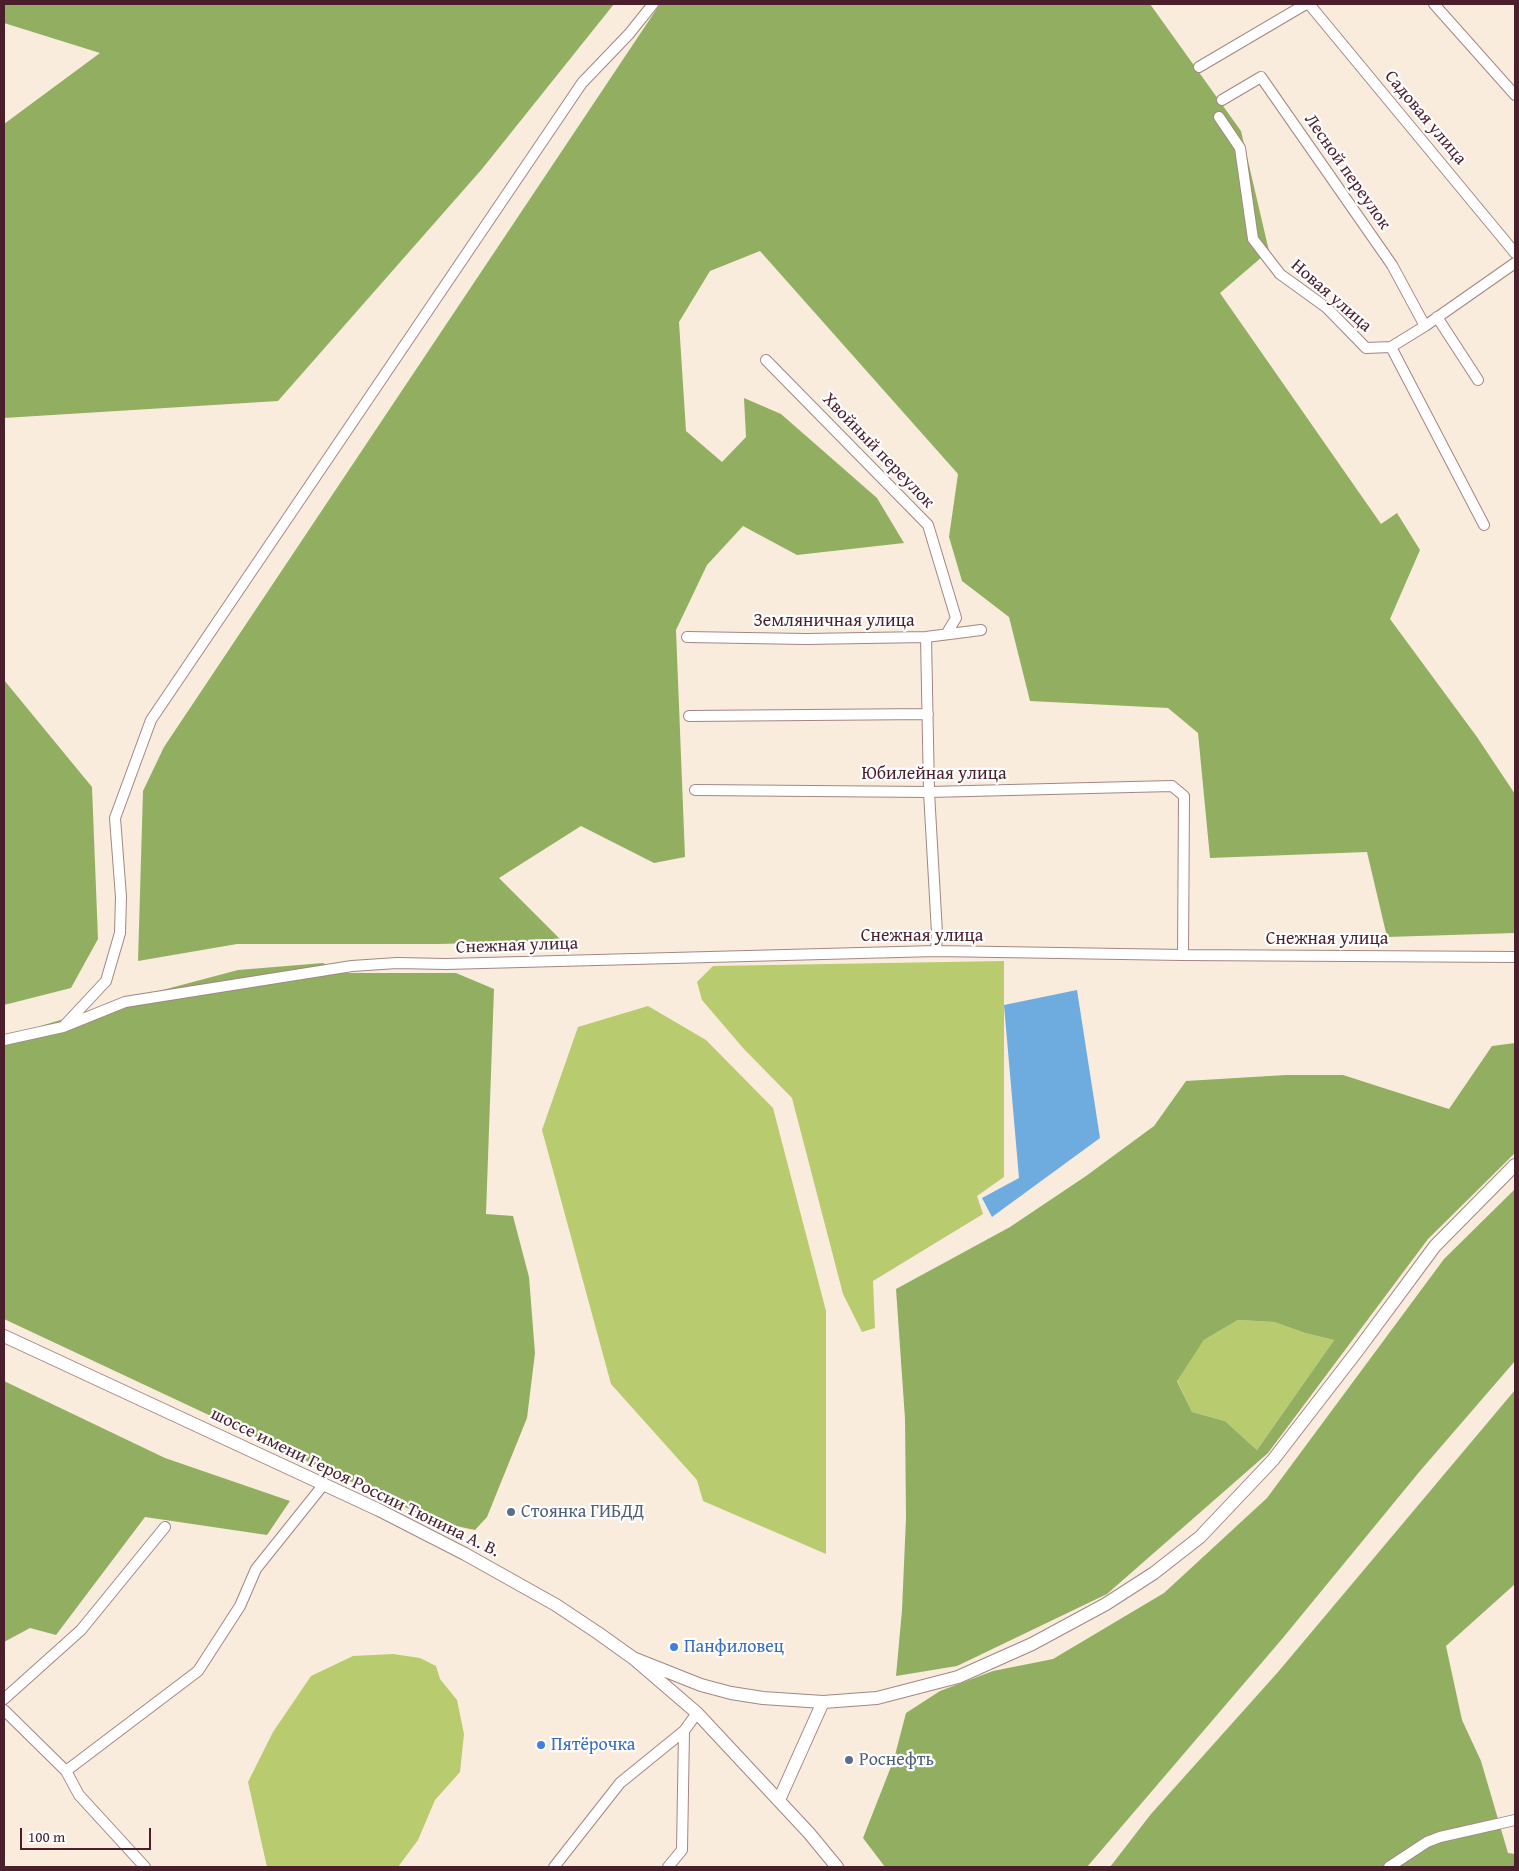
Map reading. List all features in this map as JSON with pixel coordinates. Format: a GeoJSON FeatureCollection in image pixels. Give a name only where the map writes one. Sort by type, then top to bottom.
{"type":"FeatureCollection","features":[{"type":"Feature","properties":{"kind":"main road"},"geometry":{"type":"LineString","coordinates":[[633,1658],[701,1685],[732,1693],[763,1698],[823,1702],[877,1698],[958,1677],[1032,1644],[1106,1604],[1161,1567],[1200,1537],[1273,1460],[1435,1246],[1515,1165]]}},
{"type":"Feature","properties":{"kind":"main road","name":"шоссе имени Героя России Тюнина А. В."},"geometry":{"type":"LineString","coordinates":[[4,1336],[324,1484],[465,1554],[556,1605],[633,1658],[697,1713],[779,1800],[837,1867]]}},
{"type":"Feature","properties":{"kind":"main road"},"geometry":{"type":"LineString","coordinates":[[779,1800],[823,1702]]}},
{"type":"Feature","properties":{"kind":"street"},"geometry":{"type":"LineString","coordinates":[[64,1027],[106,982],[120,933],[120,897],[115,818],[151,720],[582,83],[629,34],[653,4]]}},
{"type":"Feature","properties":{"kind":"street"},"geometry":{"type":"LineString","coordinates":[[1198,67],[1307,4]]}},
{"type":"Feature","properties":{"kind":"street","name":"Садовая улица"},"geometry":{"type":"LineString","coordinates":[[1307,4],[1515,253]]}},
{"type":"Feature","properties":{"kind":"street"},"geometry":{"type":"LineString","coordinates":[[1434,4],[1515,95]]}},
{"type":"Feature","properties":{"kind":"street","name":"Лесной переулок"},"geometry":{"type":"LineString","coordinates":[[1222,100],[1261,77],[1392,265],[1425,326]]}},
{"type":"Feature","properties":{"kind":"street","name":"Новая улица"},"geometry":{"type":"LineString","coordinates":[[1219,117],[1240,148],[1253,238],[1258,246],[1280,274],[1327,308],[1366,348],[1391,347]]}},
{"type":"Feature","properties":{"kind":"street"},"geometry":{"type":"LineString","coordinates":[[1484,526],[1391,347],[1425,326],[1515,263]]}},
{"type":"Feature","properties":{"kind":"street"},"geometry":{"type":"LineString","coordinates":[[1437,317],[1478,380]]}},
{"type":"Feature","properties":{"kind":"street","name":"Хвойный переулок"},"geometry":{"type":"LineString","coordinates":[[766,360],[928,525],[956,618],[947,634]]}},
{"type":"Feature","properties":{"kind":"street","name":"Земляничная улица"},"geometry":{"type":"LineString","coordinates":[[687,637],[806,639],[926,637],[980,630]]}},
{"type":"Feature","properties":{"kind":"street"},"geometry":{"type":"LineString","coordinates":[[926,637],[929,792],[937,933],[936,951]]}},
{"type":"Feature","properties":{"kind":"street"},"geometry":{"type":"LineString","coordinates":[[689,716],[928,714]]}},
{"type":"Feature","properties":{"kind":"street","name":"Юбилейная улица"},"geometry":{"type":"LineString","coordinates":[[695,790],[929,792],[1172,786],[1184,796],[1183,955]]}},
{"type":"Feature","properties":{"kind":"street","name":"Снежная улица"},"geometry":{"type":"LineString","coordinates":[[4,1040],[64,1027],[125,1002],[352,966],[397,963],[446,964],[936,951],[1515,957]]}},
{"type":"Feature","properties":{"kind":"street"},"geometry":{"type":"LineString","coordinates":[[66,1771],[198,1671],[240,1606],[256,1570],[324,1484]]}},
{"type":"Feature","properties":{"kind":"street"},"geometry":{"type":"LineString","coordinates":[[4,1699],[81,1630],[164,1527]]}},
{"type":"Feature","properties":{"kind":"street"},"geometry":{"type":"LineString","coordinates":[[4,1710],[66,1771],[79,1795],[145,1867]]}},
{"type":"Feature","properties":{"kind":"street"},"geometry":{"type":"LineString","coordinates":[[554,1867],[620,1783],[684,1731],[697,1713]]}},
{"type":"Feature","properties":{"kind":"street"},"geometry":{"type":"LineString","coordinates":[[668,1867],[682,1850],[684,1731]]}},
{"type":"Feature","properties":{"kind":"street"},"geometry":{"type":"LineString","coordinates":[[1389,1867],[1427,1842],[1440,1837],[1515,1820]]}},
{"type":"Feature","properties":{"kind":"green space"},"geometry":{"type":"Polygon","coordinates":[[[4,4],[614,4],[482,169],[278,401],[4,418],[4,124],[100,53],[4,23],[4,4]]]}},
{"type":"Feature","properties":{"kind":"green space"},"geometry":{"type":"Polygon","coordinates":[[[660,4],[1150,4],[1241,131],[1269,251],[1220,293],[1381,524],[1397,513],[1420,550],[1390,619],[1477,737],[1515,794],[1515,933],[1387,937],[1367,852],[1210,858],[1198,733],[1168,708],[1030,701],[1009,617],[962,581],[949,537],[958,474],[760,251],[710,271],[679,322],[686,431],[722,462],[746,437],[744,398],[781,414],[877,498],[904,543],[797,555],[743,526],[707,565],[676,630],[685,857],[654,863],[581,826],[499,878],[562,941],[438,944],[237,944],[138,961],[143,791],[164,747],[660,4]]]}},
{"type":"Feature","properties":{"kind":"green space"},"geometry":{"type":"Polygon","coordinates":[[[4,680],[92,787],[98,939],[71,988],[4,1005],[4,680]]]}},
{"type":"Feature","properties":{"kind":"green space"},"geometry":{"type":"Polygon","coordinates":[[[1004,961],[1004,1177],[977,1196],[983,1214],[873,1281],[875,1328],[862,1332],[843,1294],[792,1098],[743,1048],[702,1000],[697,982],[713,966],[1004,961]]]}},
{"type":"Feature","properties":{"kind":"green space"},"geometry":{"type":"Polygon","coordinates":[[[323,963],[343,973],[456,973],[494,989],[486,1214],[513,1216],[529,1277],[535,1353],[527,1418],[487,1517],[475,1530],[437,1522],[4,1319],[4,1037],[140,996],[238,970],[323,963]]]}},
{"type":"Feature","properties":{"kind":"green space"},"geometry":{"type":"Polygon","coordinates":[[[648,1006],[706,1040],[773,1108],[826,1311],[826,1554],[703,1501],[697,1480],[611,1384],[542,1130],[578,1027],[648,1006]]]}},
{"type":"Feature","properties":{"kind":"green space"},"geometry":{"type":"Polygon","coordinates":[[[1515,1043],[1515,1153],[1428,1239],[1268,1453],[1107,1594],[957,1666],[896,1676],[902,1610],[906,1518],[905,1419],[896,1289],[1010,1227],[1086,1176],[1154,1126],[1186,1081],[1286,1075],[1343,1075],[1449,1109],[1492,1046],[1515,1043]],[[1238,1320],[1204,1340],[1177,1381],[1192,1412],[1225,1421],[1257,1450],[1334,1340],[1305,1333],[1274,1322],[1238,1320]]]}},
{"type":"Feature","properties":{"kind":"green space"},"geometry":{"type":"Polygon","coordinates":[[[1515,1189],[1515,1361],[1420,1471],[1282,1639],[1087,1867],[885,1867],[863,1838],[894,1759],[906,1713],[940,1691],[993,1671],[1053,1659],[1164,1593],[1267,1498],[1444,1259],[1515,1189]]]}},
{"type":"Feature","properties":{"kind":"green space"},"geometry":{"type":"Polygon","coordinates":[[[1238,1320],[1274,1322],[1305,1333],[1334,1340],[1257,1450],[1225,1421],[1192,1412],[1177,1380],[1204,1340],[1238,1320]]]}},
{"type":"Feature","properties":{"kind":"green space"},"geometry":{"type":"Polygon","coordinates":[[[4,1381],[165,1458],[290,1501],[267,1535],[145,1517],[56,1635],[30,1628],[4,1642],[4,1381]]]}},
{"type":"Feature","properties":{"kind":"green space"},"geometry":{"type":"Polygon","coordinates":[[[1515,1390],[1515,1584],[1446,1646],[1462,1720],[1481,1761],[1508,1853],[1515,1854],[1515,1867],[1110,1867],[1151,1814],[1278,1672],[1515,1390]]]}},
{"type":"Feature","properties":{"kind":"green space"},"geometry":{"type":"Polygon","coordinates":[[[393,1654],[420,1658],[436,1666],[440,1679],[457,1700],[464,1734],[460,1772],[435,1800],[418,1840],[398,1867],[267,1867],[248,1782],[273,1732],[311,1676],[353,1656],[393,1654]]]}},
{"type":"Feature","properties":{"kind":"water"},"geometry":{"type":"Polygon","coordinates":[[[1077,990],[1100,1138],[992,1217],[982,1198],[1019,1178],[1004,1005],[1077,990]]]}},
{"type":"Feature","properties":{"kind":"place","name":"Стоянка ГИБДД"},"geometry":{"type":"Point","coordinates":[511,1512]}},
{"type":"Feature","properties":{"kind":"place","name":"Панфиловец"},"geometry":{"type":"Point","coordinates":[674,1647]}},
{"type":"Feature","properties":{"kind":"place","name":"Пятёрочка"},"geometry":{"type":"Point","coordinates":[541,1745]}},
{"type":"Feature","properties":{"kind":"place","name":"Роснефть"},"geometry":{"type":"Point","coordinates":[849,1760]}}]}
